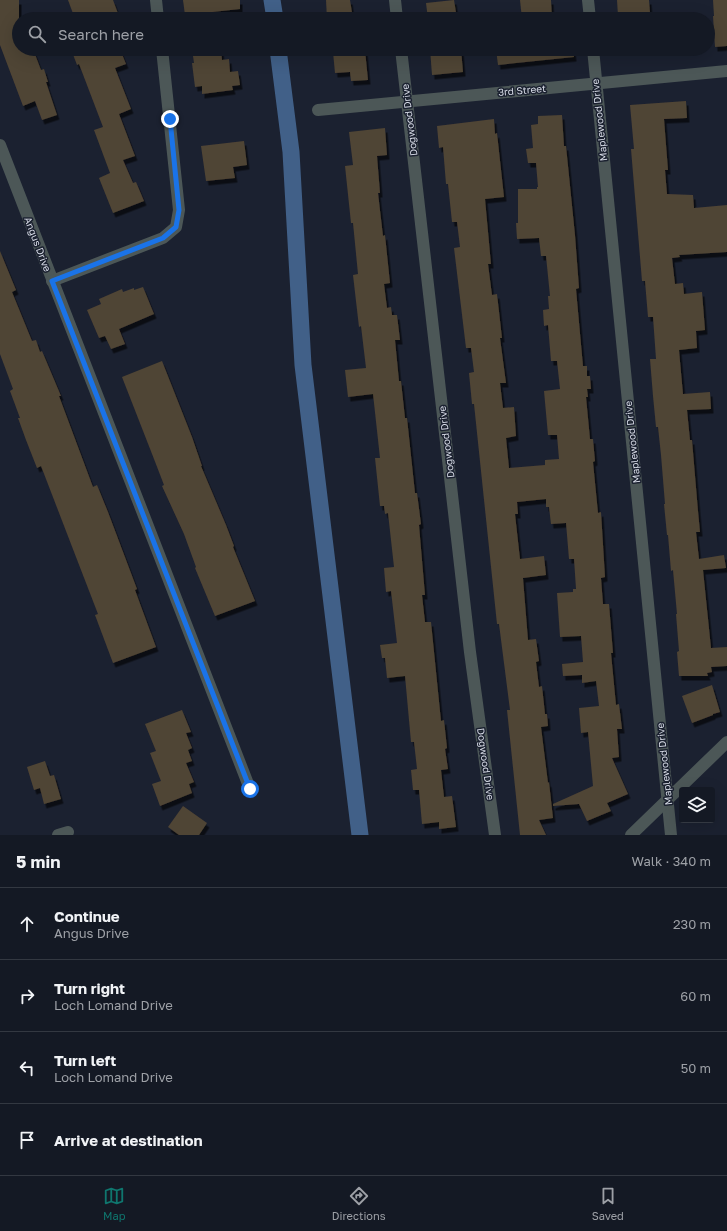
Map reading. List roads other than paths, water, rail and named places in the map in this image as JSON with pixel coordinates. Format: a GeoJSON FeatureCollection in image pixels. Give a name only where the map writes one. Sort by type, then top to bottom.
{"type":"FeatureCollection","features":[{"type":"Feature","properties":{"kind":"street"},"geometry":{"type":"LineString","coordinates":[[156,0],[157,12]]}},
{"type":"Feature","properties":{"kind":"street"},"geometry":{"type":"LineString","coordinates":[[395,0],[396,12]]}},
{"type":"Feature","properties":{"kind":"street"},"geometry":{"type":"LineString","coordinates":[[588,0],[589,12]]}},
{"type":"Feature","properties":{"kind":"street"},"geometry":{"type":"LineString","coordinates":[[52,281],[163,238],[176,227],[179,210],[163,56]]}},
{"type":"Feature","properties":{"kind":"street","name":"Dogwood Drive"},"geometry":{"type":"LineString","coordinates":[[402,56],[470,652],[495,835]]}},
{"type":"Feature","properties":{"kind":"street","name":"Maplewood Drive"},"geometry":{"type":"LineString","coordinates":[[594,56],[671,835]]}},
{"type":"Feature","properties":{"kind":"street","name":"3rd Street"},"geometry":{"type":"LineString","coordinates":[[318,110],[727,71]]}},
{"type":"Feature","properties":{"kind":"street","name":"Angus Drive"},"geometry":{"type":"LineString","coordinates":[[0,146],[250,789]]}},
{"type":"Feature","properties":{"kind":"street"},"geometry":{"type":"LineString","coordinates":[[631,835],[668,801],[727,742]]}},
{"type":"Feature","properties":{"kind":"waterway"},"geometry":{"type":"LineString","coordinates":[[272,0],[274,12]]}},
{"type":"Feature","properties":{"kind":"waterway"},"geometry":{"type":"LineString","coordinates":[[279,56],[291,152],[303,365],[360,835]]}}]}
